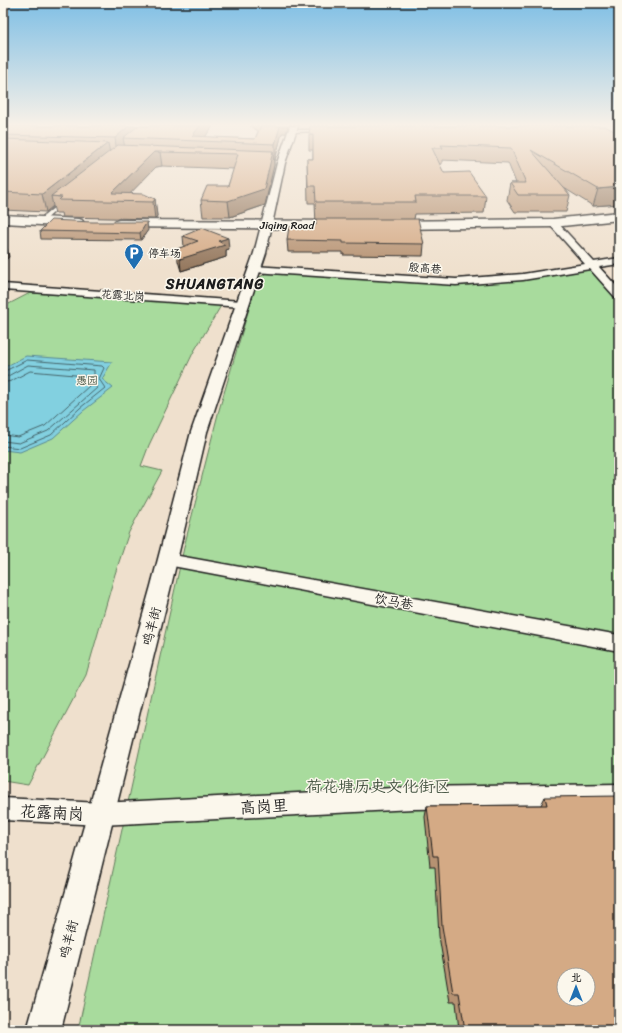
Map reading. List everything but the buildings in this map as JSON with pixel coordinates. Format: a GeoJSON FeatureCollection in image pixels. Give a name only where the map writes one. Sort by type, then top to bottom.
{"type":"FeatureCollection","features":[{"type":"Feature","properties":{"kind":"main road"},"geometry":{"type":"LineString","coordinates":[[377,225],[553,223],[619,216]]}},
{"type":"Feature","properties":{"kind":"main road"},"geometry":{"type":"LineString","coordinates":[[3,219],[94,224]]}},
{"type":"Feature","properties":{"kind":"main road","name":"Jiqing Road"},"geometry":{"type":"LineString","coordinates":[[110,224],[362,225]]}},
{"type":"Feature","properties":{"kind":"street","name":"鸣羊街"},"geometry":{"type":"LineString","coordinates":[[44,1030],[168,560],[199,432],[268,225],[275,174]]}},
{"type":"Feature","properties":{"kind":"street"},"geometry":{"type":"LineString","coordinates":[[553,223],[619,295]]}},
{"type":"Feature","properties":{"kind":"street","name":"殷高巷"},"geometry":{"type":"LineString","coordinates":[[254,269],[456,282],[523,277],[619,261]]}},
{"type":"Feature","properties":{"kind":"street","name":"花露北岗"},"geometry":{"type":"LineString","coordinates":[[3,287],[242,304]]}},
{"type":"Feature","properties":{"kind":"street","name":"饮马巷"},"geometry":{"type":"LineString","coordinates":[[168,560],[619,642]]}},
{"type":"Feature","properties":{"kind":"street","name":"高岗里"},"geometry":{"type":"LineString","coordinates":[[101,814],[413,798],[619,795]]}},
{"type":"Feature","properties":{"kind":"street","name":"花露南岗"},"geometry":{"type":"LineString","coordinates":[[3,809],[101,814]]}},
{"type":"Feature","properties":{"kind":"lane"},"geometry":{"type":"LineString","coordinates":[[41,221],[64,202]]}},
{"type":"Feature","properties":{"kind":"green space","name":"荷花塘历史文化街区"},"geometry":{"type":"Polygon","coordinates":[[[600,268],[619,289],[619,1030],[78,1030],[185,543],[219,410],[258,278],[267,273],[456,282],[600,268]]]}},
{"type":"Feature","properties":{"kind":"green space","name":"愚园"},"geometry":{"type":"Polygon","coordinates":[[[30,293],[222,304],[193,353],[149,445],[141,466],[162,471],[129,532],[115,574],[86,675],[28,785],[3,781],[3,307],[30,293]]]}},
{"type":"Feature","properties":{"kind":"water"},"geometry":{"type":"Polygon","coordinates":[[[26,356],[112,362],[102,379],[113,388],[83,411],[53,438],[20,452],[3,450],[3,368],[26,356]]]}},
{"type":"Feature","properties":{"kind":"place","name":"停车场"},"geometry":{"type":"Point","coordinates":[134,270]}},
{"type":"Feature","properties":{"kind":"district","name":"SHUANGTANG"},"geometry":{"type":"Point","coordinates":[215,284]}}]}
